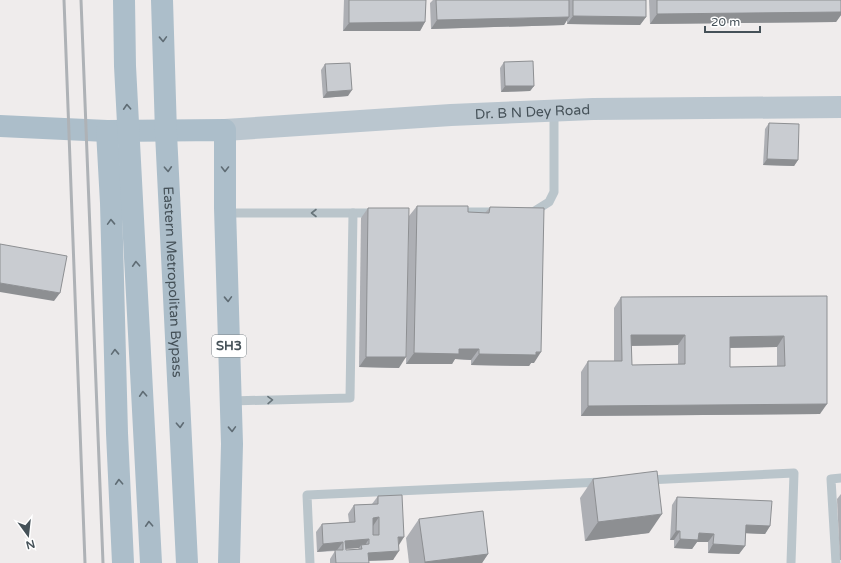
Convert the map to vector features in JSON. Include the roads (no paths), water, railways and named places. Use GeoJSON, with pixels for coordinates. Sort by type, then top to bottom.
{"type":"FeatureCollection","features":[{"type":"Feature","properties":{"kind":"main road"},"geometry":{"type":"LineString","coordinates":[[124,0],[125,66],[152,563]]}},
{"type":"Feature","properties":{"kind":"main road","name":"Eastern Metropolitan Bypass"},"geometry":{"type":"LineString","coordinates":[[162,0],[166,133],[187,563]]}},
{"type":"Feature","properties":{"kind":"main road","name":"Dr. B N Dey Road"},"geometry":{"type":"LineString","coordinates":[[224,130],[452,114],[593,109],[841,107]]}},
{"type":"Feature","properties":{"kind":"main road"},"geometry":{"type":"LineString","coordinates":[[0,126],[107,131],[224,130]]}},
{"type":"Feature","properties":{"kind":"main road","name":"SH3"},"geometry":{"type":"LineString","coordinates":[[224,130],[232,444],[229,563]]}},
{"type":"Feature","properties":{"kind":"main road"},"geometry":{"type":"LineString","coordinates":[[107,131],[111,203],[117,433],[123,563]]}},
{"type":"Feature","properties":{"kind":"lane"},"geometry":{"type":"LineString","coordinates":[[447,212],[533,212],[549,202],[554,192],[554,111]]}},
{"type":"Feature","properties":{"kind":"lane"},"geometry":{"type":"LineString","coordinates":[[225,213],[384,213]]}},
{"type":"Feature","properties":{"kind":"lane"},"geometry":{"type":"LineString","coordinates":[[231,401],[350,398],[353,213]]}},
{"type":"Feature","properties":{"kind":"lane"},"geometry":{"type":"LineString","coordinates":[[642,480],[794,473],[792,563]]}},
{"type":"Feature","properties":{"kind":"lane"},"geometry":{"type":"LineString","coordinates":[[836,563],[831,479],[841,478]]}},
{"type":"Feature","properties":{"kind":"lane"},"geometry":{"type":"LineString","coordinates":[[310,563],[307,495],[610,482]]}},
{"type":"Feature","properties":{"kind":"railway"},"geometry":{"type":"LineString","coordinates":[[64,0],[85,563]]}},
{"type":"Feature","properties":{"kind":"railway"},"geometry":{"type":"LineString","coordinates":[[81,0],[103,563]]}}]}
